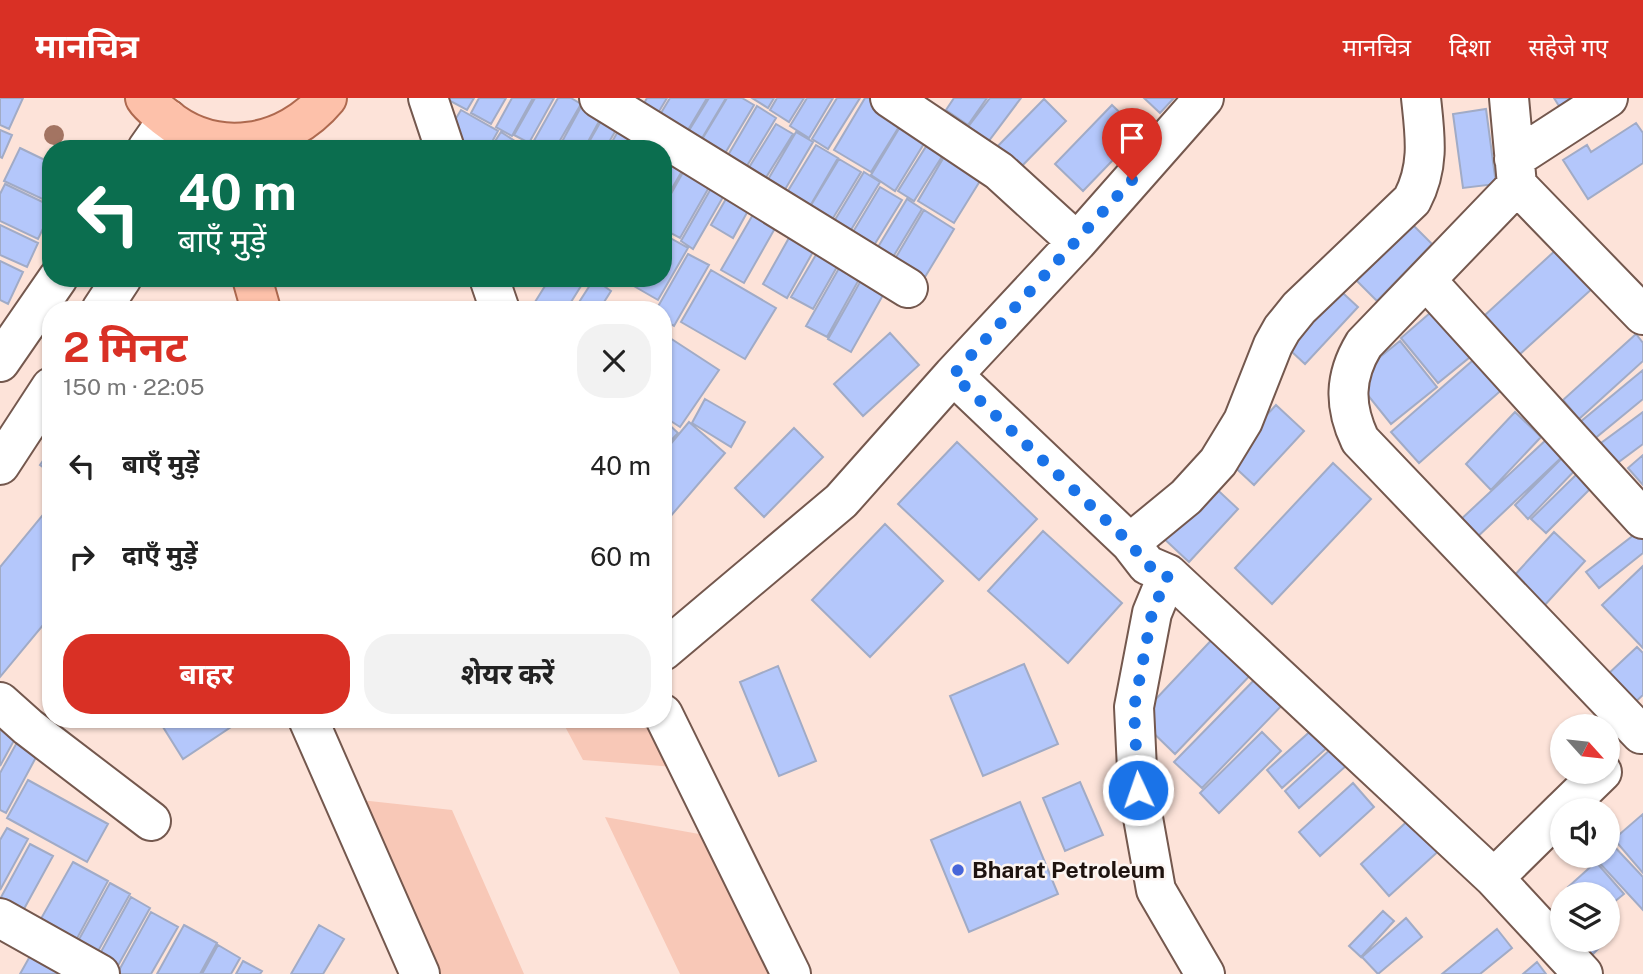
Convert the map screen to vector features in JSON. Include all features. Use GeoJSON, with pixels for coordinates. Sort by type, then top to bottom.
{"type":"FeatureCollection","features":[{"type":"Feature","properties":{"kind":"main road"},"geometry":{"type":"LineString","coordinates":[[260,140],[283,134],[313,115],[327,98]]}},
{"type":"Feature","properties":{"kind":"main road"},"geometry":{"type":"LineString","coordinates":[[154,122],[177,127],[200,140]]}},
{"type":"Feature","properties":{"kind":"street"},"geometry":{"type":"LineString","coordinates":[[428,98],[442,140]]}},
{"type":"Feature","properties":{"kind":"street"},"geometry":{"type":"LineString","coordinates":[[600,98],[668,140]]}},
{"type":"Feature","properties":{"kind":"street"},"geometry":{"type":"LineString","coordinates":[[890,98],[999,171],[1077,242]]}},
{"type":"Feature","properties":{"kind":"street"},"geometry":{"type":"LineString","coordinates":[[672,643],[841,502],[1204,98]]}},
{"type":"Feature","properties":{"kind":"street"},"geometry":{"type":"LineString","coordinates":[[1130,543],[1186,497],[1218,462],[1242,421],[1273,345],[1299,308],[1412,200],[1425,167],[1421,98]]}},
{"type":"Feature","properties":{"kind":"street"},"geometry":{"type":"LineString","coordinates":[[1509,98],[1515,172],[1643,316]]}},
{"type":"Feature","properties":{"kind":"street"},"geometry":{"type":"LineString","coordinates":[[1608,98],[1515,172],[1426,280],[1364,344],[1353,363],[1348,402],[1353,425],[1360,440],[1642,734],[1620,755]]}},
{"type":"Feature","properties":{"kind":"street"},"geometry":{"type":"LineString","coordinates":[[672,142],[908,288]]}},
{"type":"Feature","properties":{"kind":"street"},"geometry":{"type":"LineString","coordinates":[[1426,280],[1643,519]]}},
{"type":"Feature","properties":{"kind":"street"},"geometry":{"type":"LineString","coordinates":[[0,362],[42,301]]}},
{"type":"Feature","properties":{"kind":"street"},"geometry":{"type":"LineString","coordinates":[[0,367],[42,389]]}},
{"type":"Feature","properties":{"kind":"street"},"geometry":{"type":"LineString","coordinates":[[953,375],[1130,543],[1147,565],[1168,575],[1494,878],[1583,974]]}},
{"type":"Feature","properties":{"kind":"street"},"geometry":{"type":"LineString","coordinates":[[0,465],[42,400]]}},
{"type":"Feature","properties":{"kind":"street"},"geometry":{"type":"LineString","coordinates":[[1168,575],[1152,613],[1134,708],[1138,790],[1156,890],[1205,974]]}},
{"type":"Feature","properties":{"kind":"street"},"geometry":{"type":"LineString","coordinates":[[0,702],[28,727],[151,821]]}},
{"type":"Feature","properties":{"kind":"street"},"geometry":{"type":"LineString","coordinates":[[312,728],[420,974]]}},
{"type":"Feature","properties":{"kind":"street"},"geometry":{"type":"LineString","coordinates":[[670,728],[791,974]]}},
{"type":"Feature","properties":{"kind":"street"},"geometry":{"type":"LineString","coordinates":[[1575,798],[1590,784]]}},
{"type":"Feature","properties":{"kind":"street"},"geometry":{"type":"LineString","coordinates":[[1494,878],[1550,823]]}},
{"type":"Feature","properties":{"kind":"street"},"geometry":{"type":"LineString","coordinates":[[0,918],[100,974]]}},
{"type":"Feature","properties":{"kind":"shaded area"},"geometry":{"type":"Polygon","coordinates":[[[566,728],[656,728],[675,767],[583,760],[566,728]]]}},
{"type":"Feature","properties":{"kind":"shaded area"},"geometry":{"type":"Polygon","coordinates":[[[342,798],[452,810],[524,974],[420,974],[342,798]]]}},
{"type":"Feature","properties":{"kind":"shaded area"},"geometry":{"type":"Polygon","coordinates":[[[605,817],[699,834],[771,974],[680,974],[605,817]]]}},
{"type":"Feature","properties":{"kind":"building"},"geometry":{"type":"Polygon","coordinates":[[[0,98],[23,98],[9,129],[0,125],[0,98]]]}},
{"type":"Feature","properties":{"kind":"building"},"geometry":{"type":"Polygon","coordinates":[[[445,98],[474,98],[467,110],[445,98]]]}},
{"type":"Feature","properties":{"kind":"building"},"geometry":{"type":"Polygon","coordinates":[[[479,98],[506,98],[491,124],[471,113],[479,98]]]}},
{"type":"Feature","properties":{"kind":"building"},"geometry":{"type":"Polygon","coordinates":[[[512,98],[533,98],[512,136],[496,127],[512,98]]]}},
{"type":"Feature","properties":{"kind":"building"},"geometry":{"type":"Polygon","coordinates":[[[535,98],[554,98],[531,140],[514,135],[535,98]]]}},
{"type":"Feature","properties":{"kind":"building"},"geometry":{"type":"Polygon","coordinates":[[[558,98],[571,98],[581,104],[560,140],[534,140],[558,98]]]}},
{"type":"Feature","properties":{"kind":"building"},"geometry":{"type":"Polygon","coordinates":[[[647,98],[667,98],[658,113],[643,105],[647,98]]]}},
{"type":"Feature","properties":{"kind":"building"},"geometry":{"type":"Polygon","coordinates":[[[670,98],[707,98],[685,135],[658,118],[670,98]]]}},
{"type":"Feature","properties":{"kind":"building"},"geometry":{"type":"Polygon","coordinates":[[[709,98],[726,98],[698,145],[685,137],[709,98]]]}},
{"type":"Feature","properties":{"kind":"building"},"geometry":{"type":"Polygon","coordinates":[[[727,98],[742,98],[754,105],[721,160],[698,146],[727,98]]]}},
{"type":"Feature","properties":{"kind":"building"},"geometry":{"type":"Polygon","coordinates":[[[752,98],[774,98],[768,108],[752,98]]]}},
{"type":"Feature","properties":{"kind":"building"},"geometry":{"type":"Polygon","coordinates":[[[777,98],[804,98],[789,122],[770,110],[777,98]]]}},
{"type":"Feature","properties":{"kind":"building"},"geometry":{"type":"Polygon","coordinates":[[[807,98],[833,98],[809,138],[790,126],[807,98]]]}},
{"type":"Feature","properties":{"kind":"building"},"geometry":{"type":"Polygon","coordinates":[[[837,98],[860,98],[828,149],[812,139],[837,98]]]}},
{"type":"Feature","properties":{"kind":"building"},"geometry":{"type":"Polygon","coordinates":[[[865,98],[874,98],[905,117],[871,172],[834,150],[865,98]]]}},
{"type":"Feature","properties":{"kind":"building"},"geometry":{"type":"Polygon","coordinates":[[[954,98],[987,98],[968,125],[946,110],[954,98]]]}},
{"type":"Feature","properties":{"kind":"building"},"geometry":{"type":"Polygon","coordinates":[[[990,98],[1021,98],[988,142],[968,127],[990,98]]]}},
{"type":"Feature","properties":{"kind":"building"},"geometry":{"type":"Polygon","coordinates":[[[1144,98],[1174,98],[1160,113],[1144,98]]]}},
{"type":"Feature","properties":{"kind":"building"},"geometry":{"type":"Polygon","coordinates":[[[1554,98],[1590,98],[1564,114],[1554,98]]]}},
{"type":"Feature","properties":{"kind":"building"},"geometry":{"type":"Polygon","coordinates":[[[1044,99],[1066,121],[1014,174],[992,152],[1044,99]]]}},
{"type":"Feature","properties":{"kind":"building"},"geometry":{"type":"Polygon","coordinates":[[[582,105],[602,116],[589,140],[563,140],[582,105]]]}},
{"type":"Feature","properties":{"kind":"building"},"geometry":{"type":"Polygon","coordinates":[[[1112,105],[1140,132],[1083,191],[1055,164],[1112,105]]]}},
{"type":"Feature","properties":{"kind":"building"},"geometry":{"type":"Polygon","coordinates":[[[757,106],[776,118],[742,174],[724,162],[757,106]]]}},
{"type":"Feature","properties":{"kind":"building"},"geometry":{"type":"Polygon","coordinates":[[[1486,109],[1496,184],[1463,188],[1453,114],[1486,109]]]}},
{"type":"Feature","properties":{"kind":"building"},"geometry":{"type":"Polygon","coordinates":[[[461,110],[498,131],[493,140],[455,140],[446,135],[461,110]]]}},
{"type":"Feature","properties":{"kind":"building"},"geometry":{"type":"Polygon","coordinates":[[[605,114],[620,123],[610,140],[590,140],[605,114]]]}},
{"type":"Feature","properties":{"kind":"building"},"geometry":{"type":"Polygon","coordinates":[[[903,122],[928,137],[895,191],[871,175],[903,122]]]}},
{"type":"Feature","properties":{"kind":"building"},"geometry":{"type":"Polygon","coordinates":[[[1636,123],[1643,133],[1643,163],[1588,199],[1563,160],[1587,145],[1591,152],[1636,123]]]}},
{"type":"Feature","properties":{"kind":"building"},"geometry":{"type":"Polygon","coordinates":[[[776,124],[793,134],[762,184],[745,174],[776,124]]]}},
{"type":"Feature","properties":{"kind":"building"},"geometry":{"type":"Polygon","coordinates":[[[621,126],[638,136],[636,140],[613,140],[621,126]]]}},
{"type":"Feature","properties":{"kind":"building"},"geometry":{"type":"Polygon","coordinates":[[[0,130],[12,135],[2,158],[0,157],[0,130]]]}},
{"type":"Feature","properties":{"kind":"building"},"geometry":{"type":"Polygon","coordinates":[[[501,132],[513,140],[496,140],[501,132]]]}},
{"type":"Feature","properties":{"kind":"building"},"geometry":{"type":"Polygon","coordinates":[[[796,132],[813,142],[780,198],[763,188],[796,132]]]}},
{"type":"Feature","properties":{"kind":"building"},"geometry":{"type":"Polygon","coordinates":[[[932,137],[948,147],[914,201],[898,191],[932,137]]]}},
{"type":"Feature","properties":{"kind":"building"},"geometry":{"type":"Polygon","coordinates":[[[816,145],[838,158],[806,213],[783,199],[816,145]]]}},
{"type":"Feature","properties":{"kind":"building"},"geometry":{"type":"Polygon","coordinates":[[[951,145],[988,168],[954,223],[918,201],[951,145]]]}},
{"type":"Feature","properties":{"kind":"building"},"geometry":{"type":"Polygon","coordinates":[[[20,148],[42,159],[42,199],[4,181],[20,148]]]}},
{"type":"Feature","properties":{"kind":"building"},"geometry":{"type":"Polygon","coordinates":[[[672,156],[686,164],[672,188],[672,156]]]}},
{"type":"Feature","properties":{"kind":"building"},"geometry":{"type":"Polygon","coordinates":[[[839,159],[861,172],[827,228],[805,215],[839,159]]]}},
{"type":"Feature","properties":{"kind":"building"},"geometry":{"type":"Polygon","coordinates":[[[686,167],[712,182],[680,238],[672,234],[672,192],[686,167]]]}},
{"type":"Feature","properties":{"kind":"building"},"geometry":{"type":"Polygon","coordinates":[[[864,172],[880,182],[843,243],[827,233],[864,172]]]}},
{"type":"Feature","properties":{"kind":"building"},"geometry":{"type":"Polygon","coordinates":[[[717,178],[730,185],[693,249],[681,241],[717,178]]]}},
{"type":"Feature","properties":{"kind":"building"},"geometry":{"type":"Polygon","coordinates":[[[5,184],[42,202],[42,231],[38,239],[0,221],[0,194],[5,184]]]}},
{"type":"Feature","properties":{"kind":"building"},"geometry":{"type":"Polygon","coordinates":[[[880,187],[902,200],[868,255],[847,242],[880,187]]]}},
{"type":"Feature","properties":{"kind":"building"},"geometry":{"type":"Polygon","coordinates":[[[727,197],[749,209],[733,238],[711,225],[727,197]]]}},
{"type":"Feature","properties":{"kind":"building"},"geometry":{"type":"Polygon","coordinates":[[[907,199],[922,209],[887,267],[872,257],[907,199]]]}},
{"type":"Feature","properties":{"kind":"building"},"geometry":{"type":"Polygon","coordinates":[[[924,210],[954,229],[922,282],[892,264],[924,210]]]}},
{"type":"Feature","properties":{"kind":"building"},"geometry":{"type":"Polygon","coordinates":[[[755,211],[778,223],[744,283],[721,270],[755,211]]]}},
{"type":"Feature","properties":{"kind":"building"},"geometry":{"type":"Polygon","coordinates":[[[1405,217],[1432,244],[1377,301],[1350,274],[1405,217]]]}},
{"type":"Feature","properties":{"kind":"building"},"geometry":{"type":"Polygon","coordinates":[[[0,225],[38,243],[27,267],[0,255],[0,225]]]}},
{"type":"Feature","properties":{"kind":"building"},"geometry":{"type":"Polygon","coordinates":[[[794,229],[818,243],[787,298],[763,284],[794,229]]]}},
{"type":"Feature","properties":{"kind":"building"},"geometry":{"type":"Polygon","coordinates":[[[672,239],[688,248],[672,276],[672,239]]]}},
{"type":"Feature","properties":{"kind":"building"},"geometry":{"type":"Polygon","coordinates":[[[1558,248],[1594,287],[1520,354],[1485,315],[1558,248]]]}},
{"type":"Feature","properties":{"kind":"building"},"geometry":{"type":"Polygon","coordinates":[[[817,253],[838,265],[813,309],[791,297],[817,253]]]}},
{"type":"Feature","properties":{"kind":"building"},"geometry":{"type":"Polygon","coordinates":[[[688,254],[709,265],[674,326],[672,301],[661,301],[669,287],[672,287],[672,282],[688,254]]]}},
{"type":"Feature","properties":{"kind":"building"},"geometry":{"type":"Polygon","coordinates":[[[0,261],[23,272],[8,304],[0,300],[0,261]]]}},
{"type":"Feature","properties":{"kind":"building"},"geometry":{"type":"Polygon","coordinates":[[[842,263],[862,274],[827,337],[806,326],[842,263]]]}},
{"type":"Feature","properties":{"kind":"building"},"geometry":{"type":"Polygon","coordinates":[[[711,270],[776,308],[745,359],[681,322],[711,270]]]}},
{"type":"Feature","properties":{"kind":"building"},"geometry":{"type":"Polygon","coordinates":[[[864,275],[887,288],[851,352],[828,339],[864,275]]]}},
{"type":"Feature","properties":{"kind":"building"},"geometry":{"type":"Polygon","coordinates":[[[1331,282],[1358,307],[1305,364],[1278,339],[1331,282]]]}},
{"type":"Feature","properties":{"kind":"building"},"geometry":{"type":"Polygon","coordinates":[[[544,287],[580,287],[572,301],[536,301],[544,287]]]}},
{"type":"Feature","properties":{"kind":"building"},"geometry":{"type":"Polygon","coordinates":[[[589,287],[605,287],[611,291],[605,301],[580,301],[589,287]]]}},
{"type":"Feature","properties":{"kind":"building"},"geometry":{"type":"Polygon","coordinates":[[[635,287],[666,287],[658,300],[635,287]]]}},
{"type":"Feature","properties":{"kind":"building"},"geometry":{"type":"Polygon","coordinates":[[[1437,307],[1475,353],[1438,383],[1401,338],[1437,307]]]}},
{"type":"Feature","properties":{"kind":"building"},"geometry":{"type":"Polygon","coordinates":[[[890,333],[919,365],[863,416],[834,384],[890,333]]]}},
{"type":"Feature","properties":{"kind":"building"},"geometry":{"type":"Polygon","coordinates":[[[1636,334],[1643,343],[1643,361],[1579,419],[1563,400],[1636,334]]]}},
{"type":"Feature","properties":{"kind":"building"},"geometry":{"type":"Polygon","coordinates":[[[672,339],[719,370],[680,427],[672,422],[672,339]]]}},
{"type":"Feature","properties":{"kind":"building"},"geometry":{"type":"Polygon","coordinates":[[[1400,341],[1437,387],[1391,424],[1354,378],[1400,341]]]}},
{"type":"Feature","properties":{"kind":"building"},"geometry":{"type":"Polygon","coordinates":[[[1479,355],[1506,386],[1419,463],[1391,432],[1479,355]]]}},
{"type":"Feature","properties":{"kind":"building"},"geometry":{"type":"Polygon","coordinates":[[[1643,370],[1643,399],[1593,440],[1579,423],[1643,370]]]}},
{"type":"Feature","properties":{"kind":"building"},"geometry":{"type":"Polygon","coordinates":[[[705,399],[745,422],[731,447],[692,423],[705,399]]]}},
{"type":"Feature","properties":{"kind":"building"},"geometry":{"type":"Polygon","coordinates":[[[1276,405],[1304,431],[1254,485],[1226,459],[1276,405]]]}},
{"type":"Feature","properties":{"kind":"building"},"geometry":{"type":"Polygon","coordinates":[[[1515,412],[1541,437],[1491,490],[1466,464],[1515,412]]]}},
{"type":"Feature","properties":{"kind":"building"},"geometry":{"type":"Polygon","coordinates":[[[1643,412],[1643,444],[1616,464],[1601,443],[1643,412]]]}},
{"type":"Feature","properties":{"kind":"building"},"geometry":{"type":"Polygon","coordinates":[[[689,422],[725,453],[672,515],[672,442],[689,422]]]}},
{"type":"Feature","properties":{"kind":"building"},"geometry":{"type":"Polygon","coordinates":[[[672,427],[678,433],[672,439],[672,427]]]}},
{"type":"Feature","properties":{"kind":"building"},"geometry":{"type":"Polygon","coordinates":[[[794,428],[823,457],[764,517],[735,488],[794,428]]]}},
{"type":"Feature","properties":{"kind":"building"},"geometry":{"type":"Polygon","coordinates":[[[1547,439],[1563,456],[1474,540],[1457,523],[1547,439]]]}},
{"type":"Feature","properties":{"kind":"building"},"geometry":{"type":"Polygon","coordinates":[[[957,442],[1037,519],[979,580],[898,504],[957,442]]]}},
{"type":"Feature","properties":{"kind":"building"},"geometry":{"type":"Polygon","coordinates":[[[1568,452],[1581,464],[1528,519],[1515,505],[1568,452]]]}},
{"type":"Feature","properties":{"kind":"building"},"geometry":{"type":"Polygon","coordinates":[[[1643,455],[1643,485],[1628,468],[1643,455]]]}},
{"type":"Feature","properties":{"kind":"building"},"geometry":{"type":"Polygon","coordinates":[[[1333,463],[1371,499],[1272,604],[1235,568],[1333,463]]]}},
{"type":"Feature","properties":{"kind":"building"},"geometry":{"type":"Polygon","coordinates":[[[1579,472],[1593,486],[1546,533],[1531,519],[1579,472]]]}},
{"type":"Feature","properties":{"kind":"building"},"geometry":{"type":"Polygon","coordinates":[[[1209,482],[1238,509],[1189,562],[1159,534],[1209,482]]]}},
{"type":"Feature","properties":{"kind":"building"},"geometry":{"type":"Polygon","coordinates":[[[42,516],[42,626],[0,677],[0,567],[42,516]]]}},
{"type":"Feature","properties":{"kind":"building"},"geometry":{"type":"Polygon","coordinates":[[[885,524],[943,581],[870,657],[812,600],[885,524]]]}},
{"type":"Feature","properties":{"kind":"building"},"geometry":{"type":"Polygon","coordinates":[[[1043,531],[1122,603],[1068,663],[988,591],[1043,531]]]}},
{"type":"Feature","properties":{"kind":"building"},"geometry":{"type":"Polygon","coordinates":[[[1639,531],[1643,537],[1643,553],[1599,588],[1586,572],[1639,531]]]}},
{"type":"Feature","properties":{"kind":"building"},"geometry":{"type":"Polygon","coordinates":[[[1554,532],[1585,561],[1543,607],[1512,578],[1554,532]]]}},
{"type":"Feature","properties":{"kind":"building"},"geometry":{"type":"Polygon","coordinates":[[[1643,566],[1643,648],[1602,605],[1643,566]]]}},
{"type":"Feature","properties":{"kind":"building"},"geometry":{"type":"Polygon","coordinates":[[[1220,631],[1258,667],[1175,754],[1138,718],[1220,631]]]}},
{"type":"Feature","properties":{"kind":"building"},"geometry":{"type":"Polygon","coordinates":[[[1637,647],[1643,653],[1643,695],[1633,704],[1607,675],[1637,647]]]}},
{"type":"Feature","properties":{"kind":"building"},"geometry":{"type":"Polygon","coordinates":[[[1024,664],[1058,744],[983,776],[950,696],[1024,664]]]}},
{"type":"Feature","properties":{"kind":"building"},"geometry":{"type":"Polygon","coordinates":[[[778,666],[816,761],[779,776],[740,682],[778,666]]]}},
{"type":"Feature","properties":{"kind":"building"},"geometry":{"type":"Polygon","coordinates":[[[1262,672],[1289,698],[1202,788],[1174,762],[1262,672]]]}},
{"type":"Feature","properties":{"kind":"building"},"geometry":{"type":"Polygon","coordinates":[[[0,726],[17,735],[0,766],[0,726]]]}},
{"type":"Feature","properties":{"kind":"building"},"geometry":{"type":"Polygon","coordinates":[[[164,728],[230,728],[183,759],[164,728]]]}},
{"type":"Feature","properties":{"kind":"building"},"geometry":{"type":"Polygon","coordinates":[[[1314,728],[1330,745],[1282,788],[1267,770],[1314,728]]]}},
{"type":"Feature","properties":{"kind":"building"},"geometry":{"type":"Polygon","coordinates":[[[1262,732],[1281,751],[1219,813],[1200,793],[1262,732]]]}},
{"type":"Feature","properties":{"kind":"building"},"geometry":{"type":"Polygon","coordinates":[[[20,737],[41,748],[6,813],[0,810],[0,773],[20,737]]]}},
{"type":"Feature","properties":{"kind":"building"},"geometry":{"type":"Polygon","coordinates":[[[1332,748],[1347,765],[1299,808],[1285,791],[1332,748]]]}},
{"type":"Feature","properties":{"kind":"building"},"geometry":{"type":"Polygon","coordinates":[[[28,780],[108,824],[87,862],[7,818],[28,780]]]}},
{"type":"Feature","properties":{"kind":"building"},"geometry":{"type":"Polygon","coordinates":[[[1080,782],[1103,835],[1065,851],[1043,798],[1080,782]]]}},
{"type":"Feature","properties":{"kind":"building"},"geometry":{"type":"Polygon","coordinates":[[[1353,783],[1374,807],[1320,856],[1299,832],[1353,783]]]}},
{"type":"Feature","properties":{"kind":"building"},"geometry":{"type":"Polygon","coordinates":[[[1020,802],[1058,894],[969,932],[931,840],[1020,802]]]}},
{"type":"Feature","properties":{"kind":"building"},"geometry":{"type":"Polygon","coordinates":[[[1643,814],[1643,873],[1620,846],[1620,834],[1643,814]]]}},
{"type":"Feature","properties":{"kind":"building"},"geometry":{"type":"Polygon","coordinates":[[[1414,815],[1443,847],[1389,896],[1361,864],[1414,815]]]}},
{"type":"Feature","properties":{"kind":"building"},"geometry":{"type":"Polygon","coordinates":[[[7,828],[28,839],[0,890],[0,840],[7,828]]]}},
{"type":"Feature","properties":{"kind":"building"},"geometry":{"type":"Polygon","coordinates":[[[30,844],[53,856],[19,918],[0,907],[0,899],[30,844]]]}},
{"type":"Feature","properties":{"kind":"building"},"geometry":{"type":"Polygon","coordinates":[[[1620,853],[1643,877],[1643,910],[1620,882],[1604,868],[1620,868],[1620,853]]]}},
{"type":"Feature","properties":{"kind":"building"},"geometry":{"type":"Polygon","coordinates":[[[73,862],[108,881],[74,944],[38,924],[73,862]]]}},
{"type":"Feature","properties":{"kind":"building"},"geometry":{"type":"Polygon","coordinates":[[[1589,868],[1601,868],[1614,882],[1574,882],[1589,868]]]}},
{"type":"Feature","properties":{"kind":"building"},"geometry":{"type":"Polygon","coordinates":[[[110,883],[130,894],[97,953],[77,943],[110,883]]]}},
{"type":"Feature","properties":{"kind":"building"},"geometry":{"type":"Polygon","coordinates":[[[131,897],[150,908],[115,971],[96,961],[131,897]]]}},
{"type":"Feature","properties":{"kind":"building"},"geometry":{"type":"Polygon","coordinates":[[[1383,911],[1394,921],[1361,957],[1349,946],[1383,911]]]}},
{"type":"Feature","properties":{"kind":"building"},"geometry":{"type":"Polygon","coordinates":[[[151,912],[178,927],[151,974],[117,974],[151,912]]]}},
{"type":"Feature","properties":{"kind":"building"},"geometry":{"type":"Polygon","coordinates":[[[1406,918],[1422,937],[1378,974],[1362,957],[1406,918]]]}},
{"type":"Feature","properties":{"kind":"building"},"geometry":{"type":"Polygon","coordinates":[[[184,925],[217,943],[200,974],[157,974],[184,925]]]}},
{"type":"Feature","properties":{"kind":"building"},"geometry":{"type":"Polygon","coordinates":[[[319,925],[344,939],[323,974],[291,974],[319,925]]]}},
{"type":"Feature","properties":{"kind":"building"},"geometry":{"type":"Polygon","coordinates":[[[1497,929],[1512,948],[1480,974],[1442,974],[1497,929]]]}},
{"type":"Feature","properties":{"kind":"building"},"geometry":{"type":"Polygon","coordinates":[[[218,945],[240,958],[231,974],[202,974],[218,945]]]}},
{"type":"Feature","properties":{"kind":"building"},"geometry":{"type":"Polygon","coordinates":[[[34,949],[80,974],[20,974],[34,949]]]}},
{"type":"Feature","properties":{"kind":"building"},"geometry":{"type":"Polygon","coordinates":[[[1579,952],[1595,952],[1587,960],[1579,952]]]}},
{"type":"Feature","properties":{"kind":"building"},"geometry":{"type":"Polygon","coordinates":[[[243,961],[262,971],[260,974],[236,974],[243,961]]]}},
{"type":"Feature","properties":{"kind":"building"},"geometry":{"type":"Polygon","coordinates":[[[1537,962],[1546,974],[1523,974],[1537,962]]]}},
{"type":"Feature","properties":{"kind":"place","name":"Bharat Petroleum"},"geometry":{"type":"Point","coordinates":[958,870]}},
{"type":"Feature","properties":{"kind":"route"},"geometry":{"type":"LineString","coordinates":[[1132,180],[953,375],[1130,543],[1147,565],[1168,575],[1152,613],[1134,708],[1138,790]]}}]}
